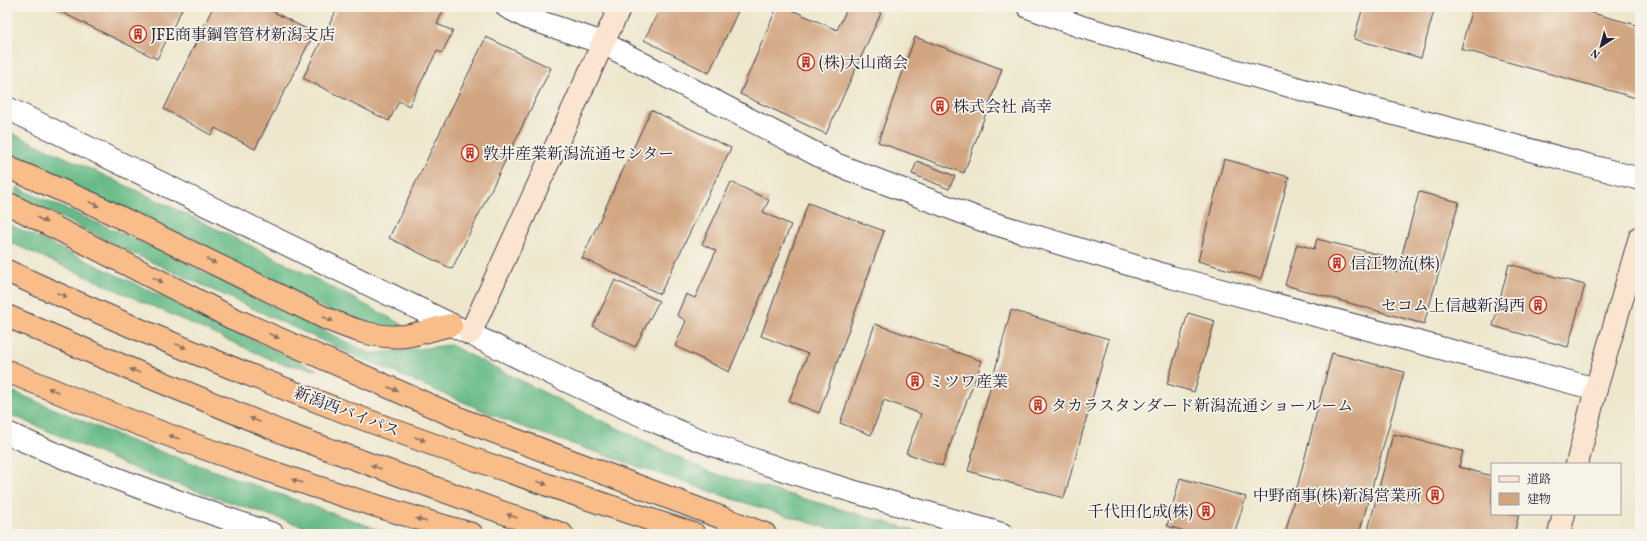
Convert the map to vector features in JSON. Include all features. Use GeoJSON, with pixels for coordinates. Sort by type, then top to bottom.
{"type":"FeatureCollection","features":[{"type":"Feature","properties":{"kind":"highway"},"geometry":{"type":"LineString","coordinates":[[7,167],[93,204],[347,328],[367,334],[405,336],[451,325]]}},
{"type":"Feature","properties":{"kind":"highway"},"geometry":{"type":"LineString","coordinates":[[7,203],[232,318],[468,422],[765,534]]}},
{"type":"Feature","properties":{"kind":"highway","name":"新潟西バイパス"},"geometry":{"type":"LineString","coordinates":[[17,275],[157,336],[312,398],[566,492],[694,534]]}},
{"type":"Feature","properties":{"kind":"highway"},"geometry":{"type":"LineString","coordinates":[[8,316],[142,374],[284,432],[562,534]]}},
{"type":"Feature","properties":{"kind":"highway"},"geometry":{"type":"LineString","coordinates":[[7,371],[148,428],[270,472],[416,519],[472,534]]}},
{"type":"Feature","properties":{"kind":"street"},"geometry":{"type":"LineString","coordinates":[[507,7],[528,18],[602,42],[835,164],[982,220],[1171,277],[1596,389]]}},
{"type":"Feature","properties":{"kind":"street"},"geometry":{"type":"LineString","coordinates":[[470,334],[602,42],[620,7]]}},
{"type":"Feature","properties":{"kind":"street"},"geometry":{"type":"LineString","coordinates":[[1028,7],[1082,27],[1300,89],[1640,179]]}},
{"type":"Feature","properties":{"kind":"street"},"geometry":{"type":"LineString","coordinates":[[7,108],[567,381],[662,424],[730,452],[806,478],[1002,534]]}},
{"type":"Feature","properties":{"kind":"street"},"geometry":{"type":"LineString","coordinates":[[1577,463],[1596,389],[1640,237]]}},
{"type":"Feature","properties":{"kind":"street"},"geometry":{"type":"LineString","coordinates":[[7,433],[64,459],[179,503],[273,534]]}},
{"type":"Feature","properties":{"kind":"street"},"geometry":{"type":"LineString","coordinates":[[1559,534],[1564,515]]}},
{"type":"Feature","properties":{"kind":"green space"},"geometry":{"type":"Polygon","coordinates":[[[7,131],[207,224],[403,325],[394,328],[354,322],[7,159],[7,131]]]}},
{"type":"Feature","properties":{"kind":"green space"},"geometry":{"type":"Polygon","coordinates":[[[16,187],[157,249],[371,354],[450,345],[575,408],[710,472],[927,534],[846,534],[730,498],[517,425],[358,357],[130,252],[16,195],[16,187]]]}},
{"type":"Feature","properties":{"kind":"green space"},"geometry":{"type":"Polygon","coordinates":[[[7,223],[317,370],[279,363],[7,241],[7,223]]]}},
{"type":"Feature","properties":{"kind":"green space"},"geometry":{"type":"Polygon","coordinates":[[[7,389],[128,440],[391,534],[326,534],[149,475],[7,413],[7,389]]]}},
{"type":"Feature","properties":{"kind":"building","name":"JFE商事鋼管管材新潟支店"},"geometry":{"type":"Polygon","coordinates":[[[56,7],[183,7],[157,59],[55,9],[56,7]]]}},
{"type":"Feature","properties":{"kind":"building"},"geometry":{"type":"Polygon","coordinates":[[[213,7],[264,7],[314,33],[255,149],[215,128],[211,135],[164,109],[213,7]]]}},
{"type":"Feature","properties":{"kind":"building"},"geometry":{"type":"Polygon","coordinates":[[[338,7],[434,7],[443,11],[437,24],[453,31],[442,53],[437,51],[409,106],[399,101],[389,121],[303,78],[338,7]]]}},
{"type":"Feature","properties":{"kind":"building"},"geometry":{"type":"Polygon","coordinates":[[[661,7],[740,7],[709,73],[644,40],[661,7]]]}},
{"type":"Feature","properties":{"kind":"building","name":"(株)大山商会"},"geometry":{"type":"Polygon","coordinates":[[[777,7],[785,7],[837,30],[848,7],[869,7],[881,13],[826,134],[740,94],[777,7]]]}},
{"type":"Feature","properties":{"kind":"building"},"geometry":{"type":"Polygon","coordinates":[[[1363,7],[1435,7],[1421,58],[1354,39],[1363,7]]]}},
{"type":"Feature","properties":{"kind":"building"},"geometry":{"type":"Polygon","coordinates":[[[1472,7],[1570,7],[1640,26],[1640,99],[1461,49],[1472,7]]]}},
{"type":"Feature","properties":{"kind":"building","name":"敦井産業新潟流通センター"},"geometry":{"type":"Polygon","coordinates":[[[486,37],[551,68],[452,269],[389,238],[486,37]]]}},
{"type":"Feature","properties":{"kind":"building","name":"株式会社 高幸"},"geometry":{"type":"Polygon","coordinates":[[[915,37],[1002,69],[964,173],[878,142],[915,37]]]}},
{"type":"Feature","properties":{"kind":"building"},"geometry":{"type":"Polygon","coordinates":[[[651,110],[731,148],[660,294],[582,258],[651,110]]]}},
{"type":"Feature","properties":{"kind":"building"},"geometry":{"type":"Polygon","coordinates":[[[1224,159],[1289,177],[1261,279],[1198,261],[1224,159]]]}},
{"type":"Feature","properties":{"kind":"building"},"geometry":{"type":"Polygon","coordinates":[[[917,161],[955,176],[949,189],[912,174],[917,161]]]}},
{"type":"Feature","properties":{"kind":"building"},"geometry":{"type":"Polygon","coordinates":[[[731,182],[769,200],[763,212],[791,225],[729,372],[675,346],[686,321],[677,315],[686,294],[695,298],[716,251],[702,244],[731,182]]]}},
{"type":"Feature","properties":{"kind":"building","name":"信江物流(株)"},"geometry":{"type":"Polygon","coordinates":[[[1419,192],[1459,202],[1424,324],[1285,285],[1297,244],[1314,249],[1317,239],[1385,256],[1381,269],[1397,273],[1419,192]]]}},
{"type":"Feature","properties":{"kind":"building"},"geometry":{"type":"Polygon","coordinates":[[[808,203],[884,231],[819,413],[789,401],[808,354],[761,336],[808,203]]]}},
{"type":"Feature","properties":{"kind":"building","name":"セコム上信越新潟西"},"geometry":{"type":"Polygon","coordinates":[[[1509,264],[1585,285],[1568,347],[1493,326],[1509,264]]]}},
{"type":"Feature","properties":{"kind":"building"},"geometry":{"type":"Polygon","coordinates":[[[615,280],[659,301],[635,347],[593,326],[615,280]]]}},
{"type":"Feature","properties":{"kind":"building","name":"タカラスタンダード新潟流通ショールーム"},"geometry":{"type":"Polygon","coordinates":[[[1011,310],[1109,339],[1064,498],[968,471],[1011,310]]]}},
{"type":"Feature","properties":{"kind":"building"},"geometry":{"type":"Polygon","coordinates":[[[1188,313],[1215,321],[1194,392],[1167,384],[1188,313]]]}},
{"type":"Feature","properties":{"kind":"building","name":"ミツワ産業"},"geometry":{"type":"Polygon","coordinates":[[[875,324],[982,361],[942,466],[906,453],[921,414],[884,400],[871,435],[840,423],[875,324]]]}},
{"type":"Feature","properties":{"kind":"building"},"geometry":{"type":"Polygon","coordinates":[[[1332,353],[1404,372],[1359,534],[1285,534],[1332,353]]]}},
{"type":"Feature","properties":{"kind":"building","name":"中野商事(株)新潟営業所"},"geometry":{"type":"Polygon","coordinates":[[[1393,434],[1463,451],[1459,467],[1491,476],[1491,515],[1519,515],[1514,534],[1367,534],[1393,434]]]}},
{"type":"Feature","properties":{"kind":"building","name":"千代田化成(株)"},"geometry":{"type":"Polygon","coordinates":[[[1180,478],[1246,497],[1234,534],[1195,534],[1167,526],[1180,478]]]}},
{"type":"Feature","properties":{"kind":"place","name":"JFE商事鋼管管材新潟支店"},"geometry":{"type":"Point","coordinates":[138,34]}},
{"type":"Feature","properties":{"kind":"place","name":"(株)大山商会"},"geometry":{"type":"Point","coordinates":[806,62]}},
{"type":"Feature","properties":{"kind":"place","name":"株式会社 高幸"},"geometry":{"type":"Point","coordinates":[940,106]}},
{"type":"Feature","properties":{"kind":"place","name":"敦井産業新潟流通センター"},"geometry":{"type":"Point","coordinates":[470,153]}},
{"type":"Feature","properties":{"kind":"place","name":"信江物流(株)"},"geometry":{"type":"Point","coordinates":[1337,263]}},
{"type":"Feature","properties":{"kind":"place","name":"セコム上信越新潟西"},"geometry":{"type":"Point","coordinates":[1538,305]}},
{"type":"Feature","properties":{"kind":"place","name":"ミツワ産業"},"geometry":{"type":"Point","coordinates":[915,381]}},
{"type":"Feature","properties":{"kind":"place","name":"タカラスタンダード新潟流通ショールーム"},"geometry":{"type":"Point","coordinates":[1038,405]}},
{"type":"Feature","properties":{"kind":"place","name":"中野商事(株)新潟営業所"},"geometry":{"type":"Point","coordinates":[1435,495]}},
{"type":"Feature","properties":{"kind":"place","name":"千代田化成(株)"},"geometry":{"type":"Point","coordinates":[1206,511]}}]}
